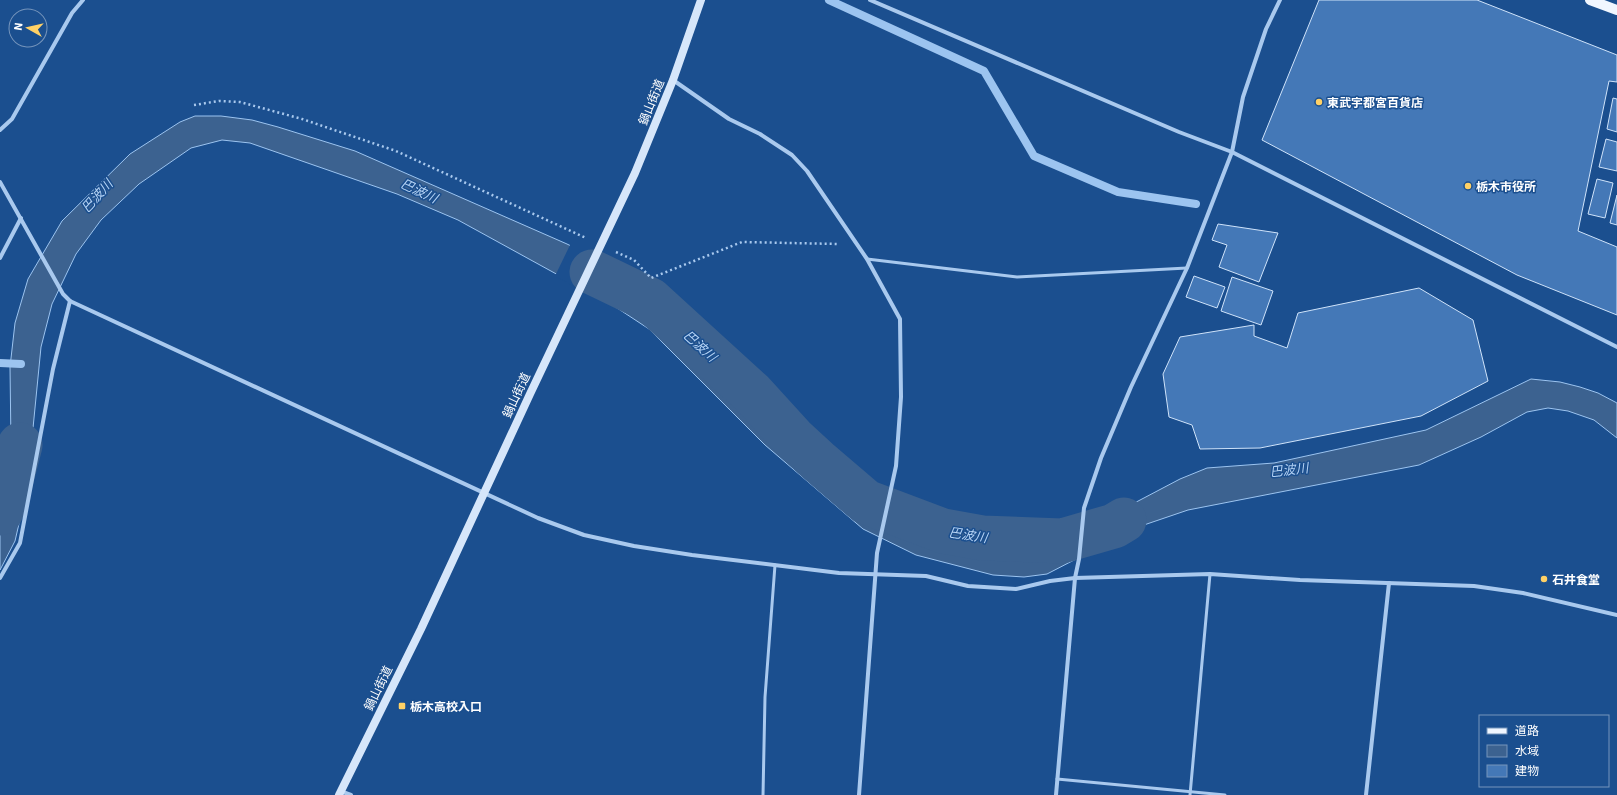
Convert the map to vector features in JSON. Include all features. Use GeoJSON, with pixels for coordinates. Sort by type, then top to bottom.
{"type":"FeatureCollection","features":[{"type":"Feature","properties":{"kind":"main road"},"geometry":{"type":"LineString","coordinates":[[1590,0],[1617,10]]}},
{"type":"Feature","properties":{"kind":"street"},"geometry":{"type":"LineString","coordinates":[[0,130],[12,119],[72,13],[83,0]]}},
{"type":"Feature","properties":{"kind":"street","name":"鍋山街道"},"geometry":{"type":"LineString","coordinates":[[340,793],[421,629],[635,172],[673,80],[701,0]]}},
{"type":"Feature","properties":{"kind":"street"},"geometry":{"type":"LineString","coordinates":[[870,0],[1179,132],[1232,152],[1617,348]]}},
{"type":"Feature","properties":{"kind":"street"},"geometry":{"type":"LineString","coordinates":[[1056,795],[1075,578],[1079,559],[1084,508],[1101,458],[1130,387],[1186,268],[1232,152],[1243,97],[1266,29],[1280,0]]}},
{"type":"Feature","properties":{"kind":"street"},"geometry":{"type":"LineString","coordinates":[[673,80],[728,119],[760,134],[792,155],[807,171],[867,259],[900,319],[901,397],[896,466],[876,554],[876,575],[859,795]]}},
{"type":"Feature","properties":{"kind":"street"},"geometry":{"type":"LineString","coordinates":[[0,182],[63,294],[70,301],[538,518],[584,535],[634,546],[692,555],[839,573],[926,576],[968,586],[1016,589],[1050,581],[1075,578],[1210,574],[1474,586],[1523,593],[1617,615]]}},
{"type":"Feature","properties":{"kind":"street"},"geometry":{"type":"LineString","coordinates":[[0,258],[21,218]]}},
{"type":"Feature","properties":{"kind":"street"},"geometry":{"type":"LineString","coordinates":[[0,578],[20,544],[53,370],[70,301]]}},
{"type":"Feature","properties":{"kind":"street"},"geometry":{"type":"LineString","coordinates":[[1366,795],[1388,583]]}},
{"type":"Feature","properties":{"kind":"street"},"geometry":{"type":"LineString","coordinates":[[340,793],[351,795]]}},
{"type":"Feature","properties":{"kind":"lane"},"geometry":{"type":"LineString","coordinates":[[867,259],[1017,277],[1186,268]]}},
{"type":"Feature","properties":{"kind":"lane"},"geometry":{"type":"LineString","coordinates":[[764,795],[765,697],[775,564]]}},
{"type":"Feature","properties":{"kind":"lane"},"geometry":{"type":"LineString","coordinates":[[1191,793],[1210,574]]}},
{"type":"Feature","properties":{"kind":"lane"},"geometry":{"type":"LineString","coordinates":[[1057,779],[1224,795]]}},
{"type":"Feature","properties":{"kind":"path"},"geometry":{"type":"LineString","coordinates":[[194,105],[219,101],[240,102],[302,119],[396,151],[600,247],[634,260],[651,278],[742,242],[857,245]]}},
{"type":"Feature","properties":{"kind":"water"},"geometry":{"type":"Polygon","coordinates":[[[195,116],[221,116],[252,120],[355,151],[567,244],[632,276],[650,302],[694,339],[766,407],[777,424],[873,507],[907,527],[980,549],[1026,556],[1047,549],[1180,479],[1207,468],[1274,463],[1426,430],[1531,379],[1560,382],[1580,387],[1598,393],[1617,403],[1617,438],[1594,420],[1568,411],[1548,408],[1527,412],[1481,437],[1419,465],[1188,510],[1138,527],[1047,574],[1024,577],[993,575],[916,555],[863,529],[765,445],[649,329],[611,304],[458,220],[397,194],[250,143],[222,140],[191,148],[139,184],[101,220],[76,254],[52,304],[41,347],[27,489],[15,541],[0,570],[0,521],[4,513],[11,445],[10,367],[15,323],[28,279],[62,221],[130,154],[180,122],[195,116]]]}},
{"type":"Feature","properties":{"kind":"pier"},"geometry":{"type":"Polygon","coordinates":[[[571,243],[621,268],[605,303],[555,276],[571,243]]]}},
{"type":"Feature","properties":{"kind":"building","name":"栃木市役所"},"geometry":{"type":"Polygon","coordinates":[[[1319,0],[1477,0],[1617,55],[1617,82],[1609,81],[1578,231],[1617,247],[1617,315],[1517,275],[1262,140],[1319,0]]]}},
{"type":"Feature","properties":{"kind":"building"},"geometry":{"type":"Polygon","coordinates":[[[1613,98],[1617,99],[1617,132],[1607,129],[1613,98]]]}},
{"type":"Feature","properties":{"kind":"building"},"geometry":{"type":"Polygon","coordinates":[[[1606,139],[1617,142],[1617,171],[1599,167],[1606,139]]]}},
{"type":"Feature","properties":{"kind":"building"},"geometry":{"type":"Polygon","coordinates":[[[1597,179],[1613,183],[1605,218],[1588,214],[1597,179]]]}},
{"type":"Feature","properties":{"kind":"building"},"geometry":{"type":"Polygon","coordinates":[[[1617,195],[1617,225],[1610,223],[1617,195]]]}},
{"type":"Feature","properties":{"kind":"building"},"geometry":{"type":"Polygon","coordinates":[[[1218,224],[1278,233],[1259,282],[1219,267],[1227,245],[1212,240],[1218,224]]]}},
{"type":"Feature","properties":{"kind":"building"},"geometry":{"type":"Polygon","coordinates":[[[1194,276],[1225,287],[1217,308],[1186,297],[1194,276]]]}},
{"type":"Feature","properties":{"kind":"building"},"geometry":{"type":"Polygon","coordinates":[[[1232,277],[1273,291],[1261,325],[1221,311],[1232,277]]]}},
{"type":"Feature","properties":{"kind":"building"},"geometry":{"type":"Polygon","coordinates":[[[1419,288],[1473,320],[1488,381],[1421,416],[1260,448],[1200,449],[1192,425],[1169,417],[1163,374],[1180,337],[1254,325],[1254,336],[1287,348],[1298,313],[1419,288]]]}},
{"type":"Feature","properties":{"kind":"waterway"},"geometry":{"type":"LineString","coordinates":[[829,0],[984,71],[1034,156],[1118,192],[1196,204]]}},
{"type":"Feature","properties":{"kind":"waterway","name":"巴波川"},"geometry":{"type":"LineString","coordinates":[[592,272],[650,300],[752,393],[793,438],[866,502],[943,531],[982,538],[1062,541],[1114,526],[1124,520]]}},
{"type":"Feature","properties":{"kind":"waterway"},"geometry":{"type":"LineString","coordinates":[[0,363],[21,364]]}},
{"type":"Feature","properties":{"kind":"waterway","name":"巴波川"},"geometry":{"type":"LineString","coordinates":[[0,513],[5,503],[20,445]]}},
{"type":"Feature","properties":{"kind":"place","name":"東武宇都宮百貨店"},"geometry":{"type":"Point","coordinates":[1319,102]}},
{"type":"Feature","properties":{"kind":"place","name":"栃木市役所"},"geometry":{"type":"Point","coordinates":[1468,186]}},
{"type":"Feature","properties":{"kind":"place","name":"石井食堂"},"geometry":{"type":"Point","coordinates":[1544,579]}},
{"type":"Feature","properties":{"kind":"place","name":"栃木高校入口"},"geometry":{"type":"Point","coordinates":[402,706]}}]}
